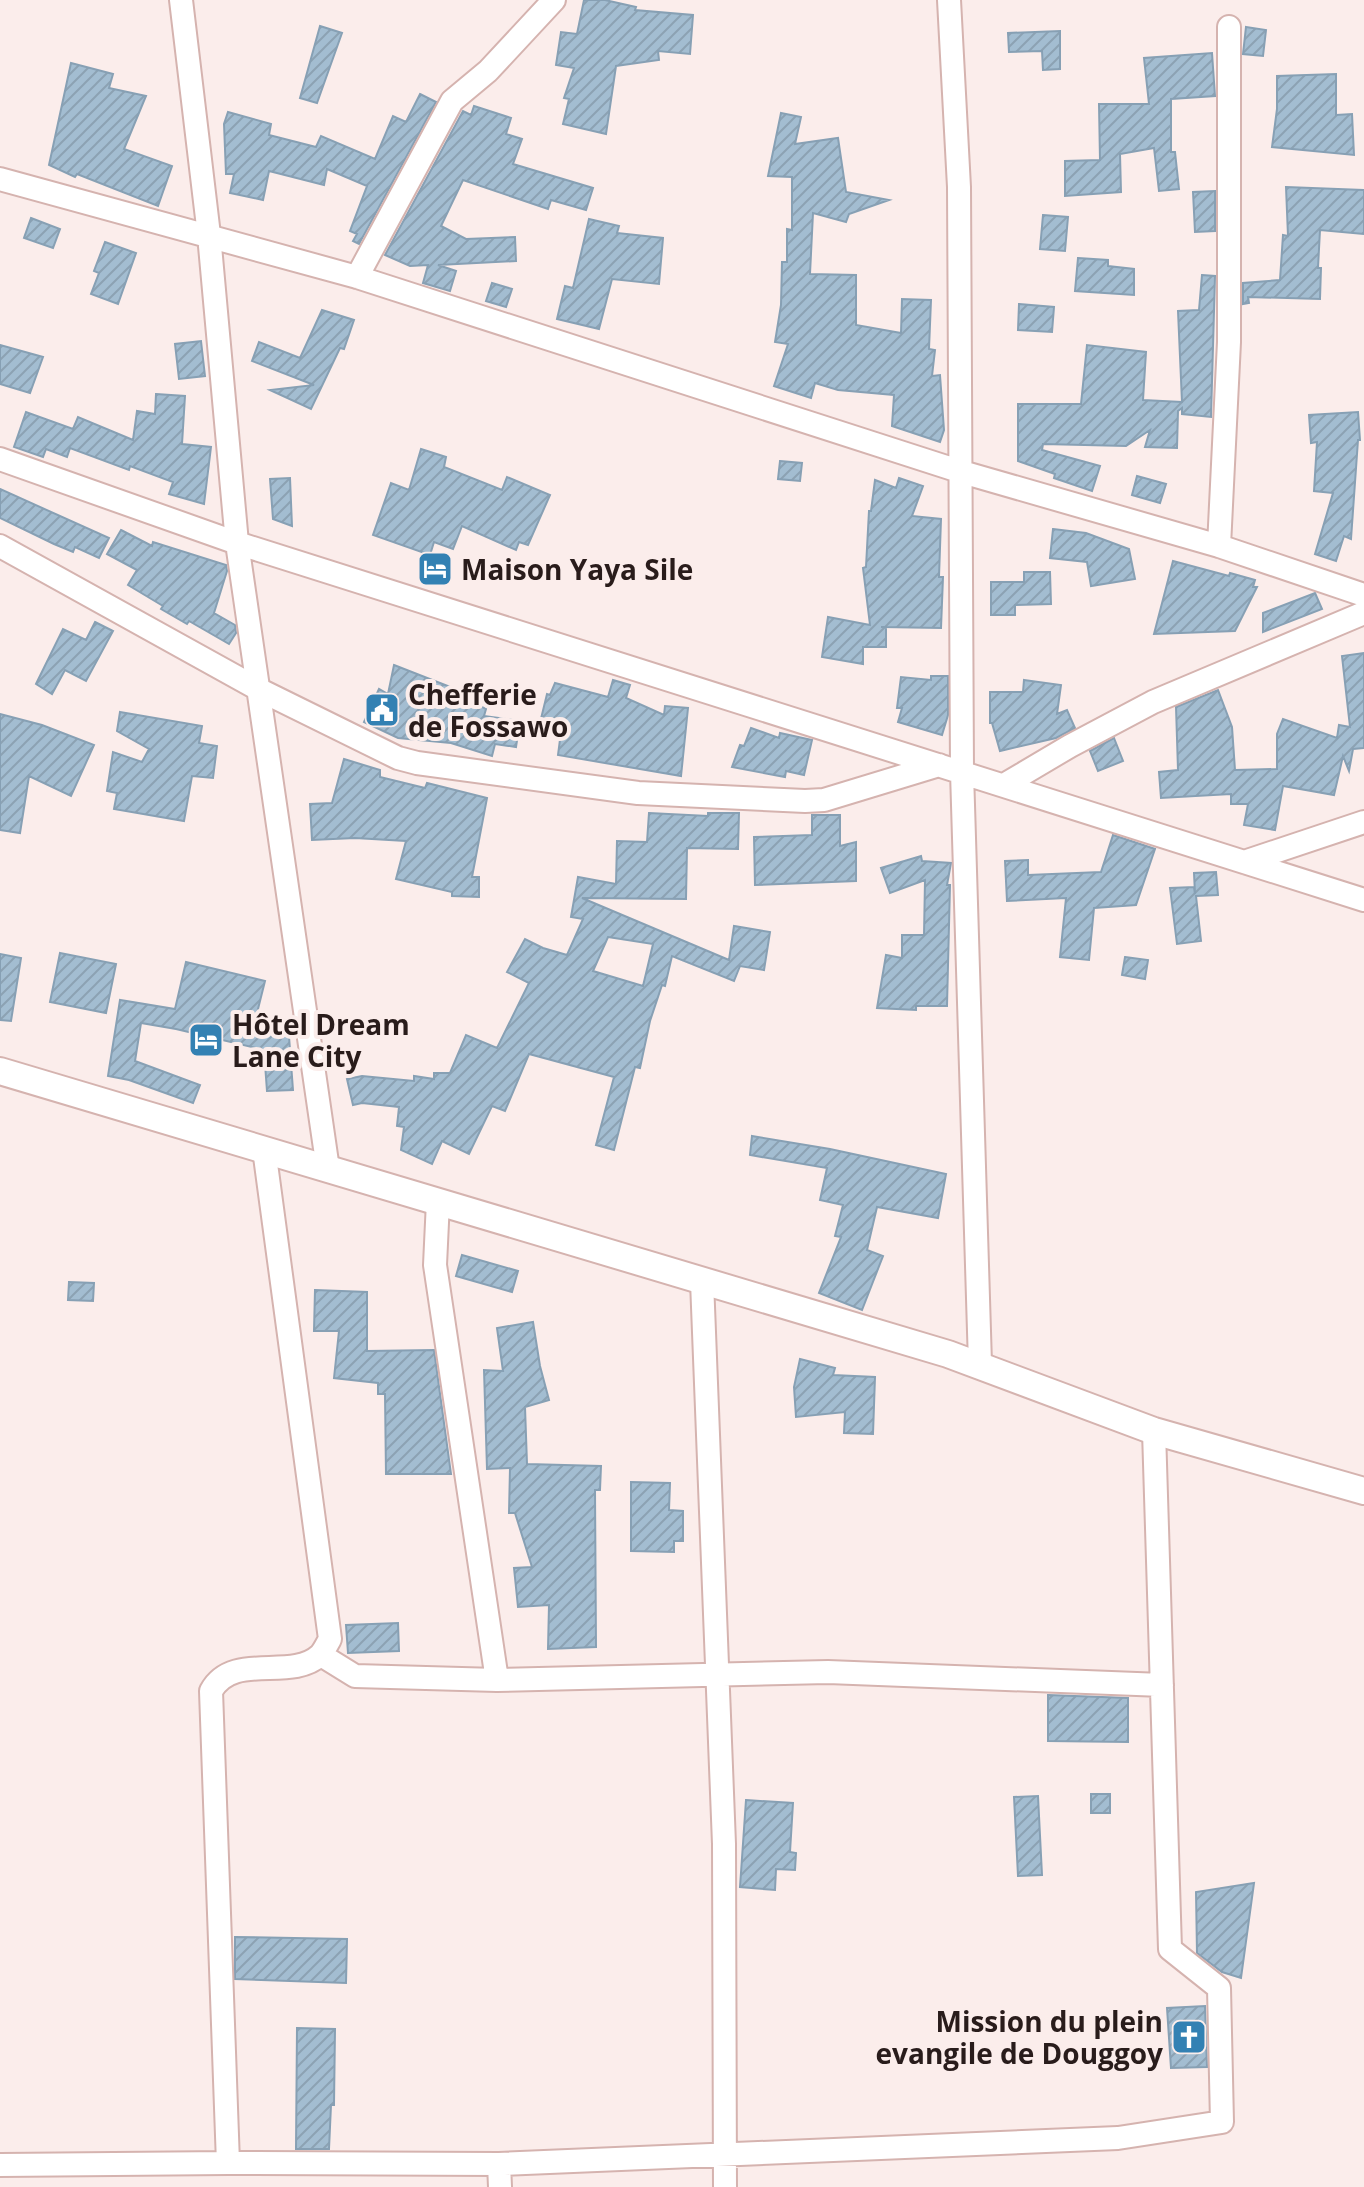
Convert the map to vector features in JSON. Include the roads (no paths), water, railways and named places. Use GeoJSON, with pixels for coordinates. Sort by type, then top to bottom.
{"type":"FeatureCollection","features":[{"type":"Feature","properties":{"kind":"street"},"geometry":{"type":"LineString","coordinates":[[181,0],[209,235],[237,543],[328,1169]]}},
{"type":"Feature","properties":{"kind":"street"},"geometry":{"type":"LineString","coordinates":[[357,277],[452,101],[488,71],[554,0]]}},
{"type":"Feature","properties":{"kind":"street"},"geometry":{"type":"LineString","coordinates":[[949,0],[959,187],[962,772],[980,1364]]}},
{"type":"Feature","properties":{"kind":"street"},"geometry":{"type":"LineString","coordinates":[[1219,546],[1229,342],[1229,27]]}},
{"type":"Feature","properties":{"kind":"street"},"geometry":{"type":"LineString","coordinates":[[0,179],[357,277],[962,472],[1219,546],[1364,595]]}},
{"type":"Feature","properties":{"kind":"street"},"geometry":{"type":"LineString","coordinates":[[0,459],[237,543],[1364,900]]}},
{"type":"Feature","properties":{"kind":"street"},"geometry":{"type":"LineString","coordinates":[[0,546],[258,689],[398,758],[444,768],[638,793],[824,800],[939,765]]}},
{"type":"Feature","properties":{"kind":"street"},"geometry":{"type":"LineString","coordinates":[[1004,785],[1153,702],[1364,613]]}},
{"type":"Feature","properties":{"kind":"street"},"geometry":{"type":"LineString","coordinates":[[1244,862],[1364,822]]}},
{"type":"Feature","properties":{"kind":"street"},"geometry":{"type":"LineString","coordinates":[[0,1071],[980,1364],[1154,1431],[1364,1491]]}},
{"type":"Feature","properties":{"kind":"street"},"geometry":{"type":"LineString","coordinates":[[228,2163],[211,1691],[218,1678],[233,1672],[303,1664],[321,1655],[330,1639],[264,1149]]}},
{"type":"Feature","properties":{"kind":"street"},"geometry":{"type":"LineString","coordinates":[[438,1201],[435,1265],[497,1680]]}},
{"type":"Feature","properties":{"kind":"street"},"geometry":{"type":"LineString","coordinates":[[702,1281],[724,1844],[725,2187]]}},
{"type":"Feature","properties":{"kind":"street"},"geometry":{"type":"LineString","coordinates":[[0,2165],[228,2163],[500,2176],[725,2155],[1118,2138],[1222,2122],[1219,1988],[1170,1949],[1154,1431]]}},
{"type":"Feature","properties":{"kind":"street"},"geometry":{"type":"LineString","coordinates":[[321,1655],[355,1676],[497,1680],[828,1672],[1162,1685]]}},
{"type":"Feature","properties":{"kind":"place","name":"Maison Yaya Sile"},"geometry":{"type":"Point","coordinates":[435,569]}},
{"type":"Feature","properties":{"kind":"place","name":"Chefferie de Fossawo"},"geometry":{"type":"Point","coordinates":[382,710]}},
{"type":"Feature","properties":{"kind":"place","name":"Hôtel Dream Lane City"},"geometry":{"type":"Point","coordinates":[206,1040]}},
{"type":"Feature","properties":{"kind":"place","name":"Mission du plein evangile de Douggoy"},"geometry":{"type":"Point","coordinates":[1189,2037]}}]}
